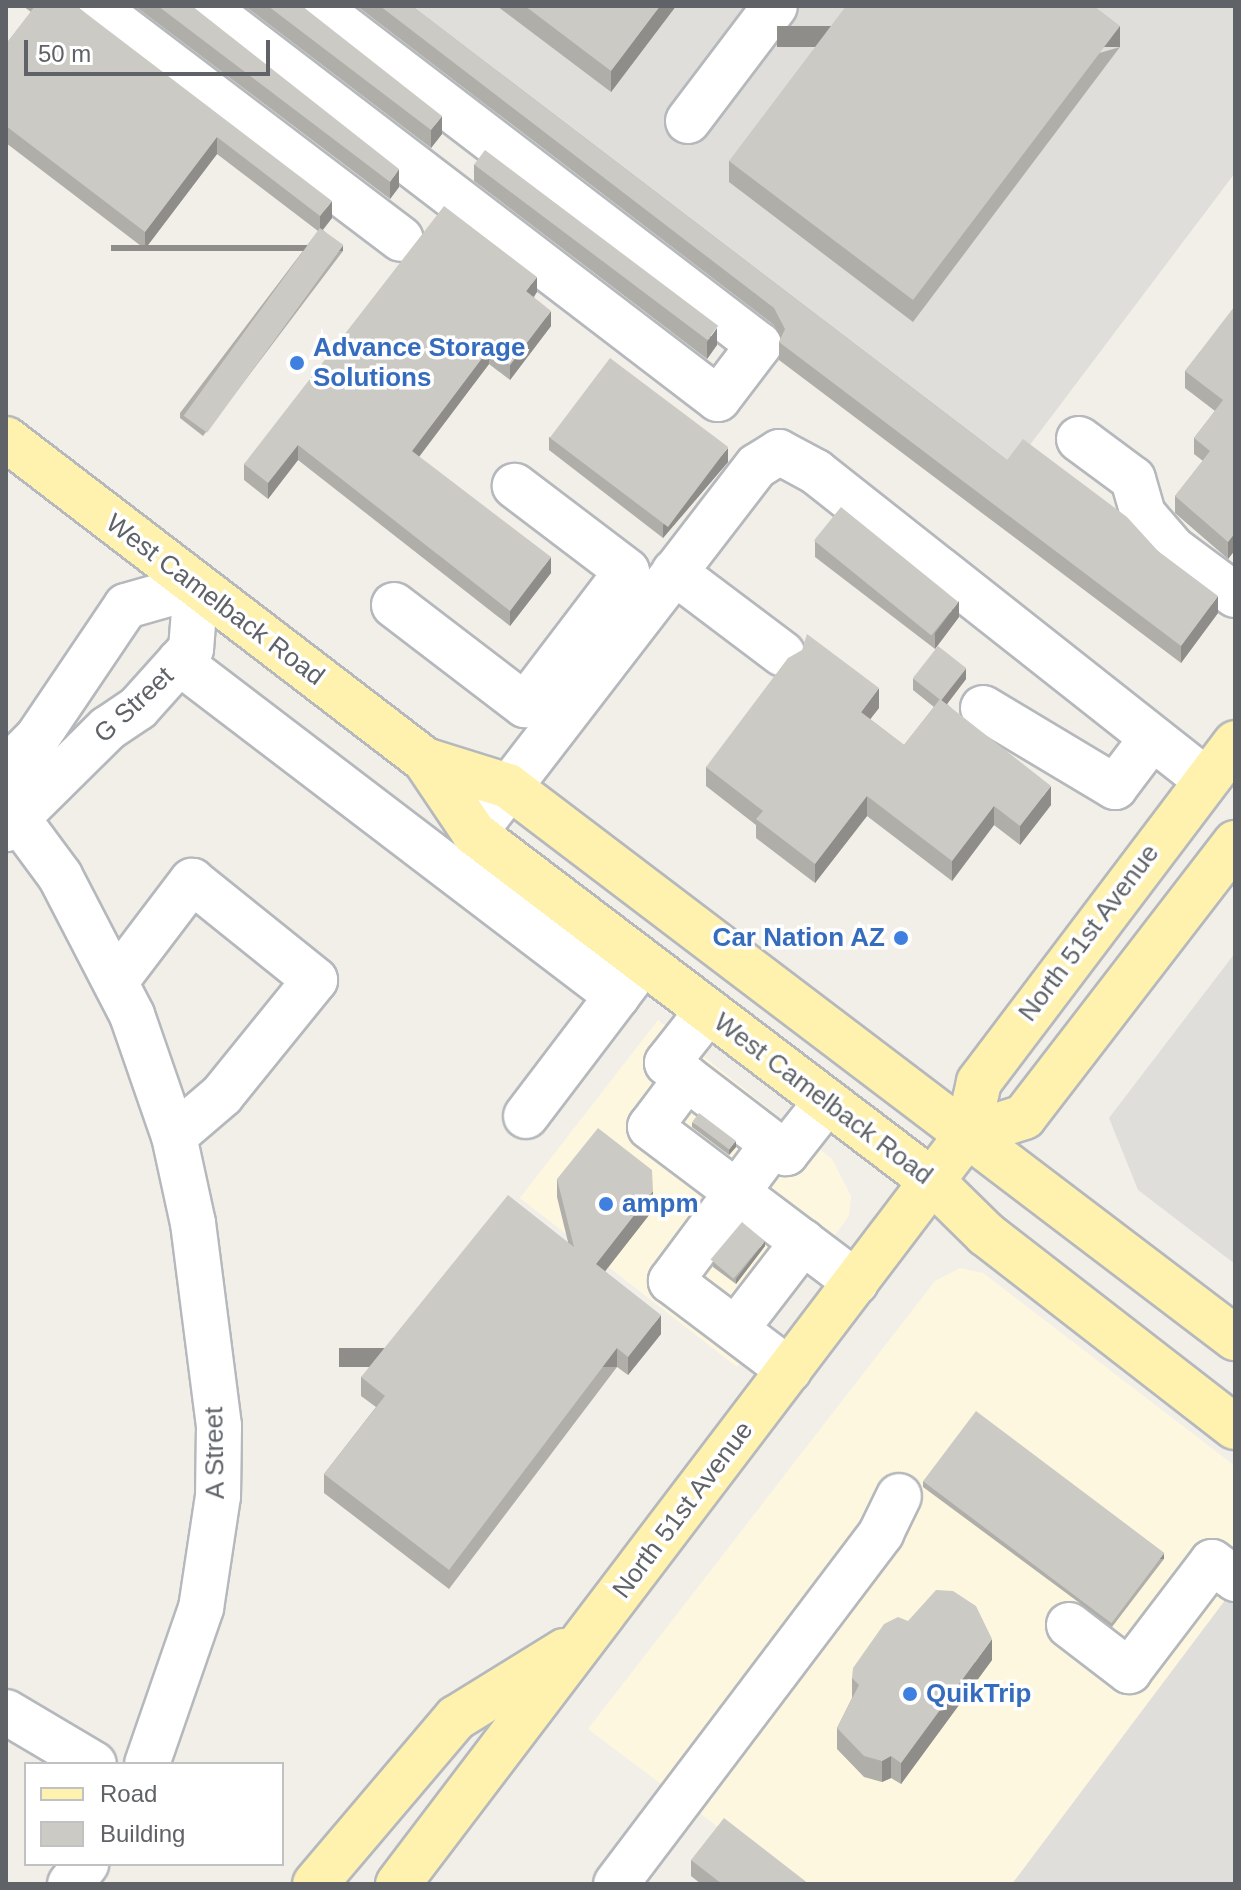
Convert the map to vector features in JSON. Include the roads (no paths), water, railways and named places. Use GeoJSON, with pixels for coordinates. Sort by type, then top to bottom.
{"type":"FeatureCollection","features":[{"type":"Feature","properties":{"kind":"main road","name":"West Camelback Road"},"geometry":{"type":"LineString","coordinates":[[6,439],[425,760],[474,833],[932,1181],[986,1234],[1235,1427]]}},
{"type":"Feature","properties":{"kind":"main road","name":"North 51st Avenue"},"geometry":{"type":"LineString","coordinates":[[414,1878],[584,1640],[967,1135],[979,1082],[1235,743]]}},
{"type":"Feature","properties":{"kind":"main road","name":"West Camelback Road"},"geometry":{"type":"LineString","coordinates":[[425,760],[508,786],[1235,1338]]}},
{"type":"Feature","properties":{"kind":"main road"},"geometry":{"type":"LineString","coordinates":[[967,1135],[1024,1117],[1235,843]]}},
{"type":"Feature","properties":{"kind":"main road"},"geometry":{"type":"LineString","coordinates":[[315,1884],[456,1718],[584,1640]]}},
{"type":"Feature","properties":{"kind":"street"},"geometry":{"type":"LineString","coordinates":[[94,6],[401,239]]}},
{"type":"Feature","properties":{"kind":"street"},"geometry":{"type":"LineString","coordinates":[[204,6],[718,399],[759,345],[316,6]]}},
{"type":"Feature","properties":{"kind":"street"},"geometry":{"type":"LineString","coordinates":[[688,121],[775,6]]}},
{"type":"Feature","properties":{"kind":"street"},"geometry":{"type":"LineString","coordinates":[[1079,439],[1133,479],[1143,514],[1173,549],[1235,595]]}},
{"type":"Feature","properties":{"kind":"street"},"geometry":{"type":"LineString","coordinates":[[474,833],[757,466],[779,452],[795,457],[1206,780]]}},
{"type":"Feature","properties":{"kind":"street"},"geometry":{"type":"LineString","coordinates":[[394,605],[525,705],[627,571],[515,486]]}},
{"type":"Feature","properties":{"kind":"street"},"geometry":{"type":"LineString","coordinates":[[674,572],[783,654]]}},
{"type":"Feature","properties":{"kind":"street","name":"G Street"},"geometry":{"type":"LineString","coordinates":[[6,769],[37,738],[126,606],[196,586],[191,649],[11,817]]}},
{"type":"Feature","properties":{"kind":"street"},"geometry":{"type":"LineString","coordinates":[[179,662],[617,996]]}},
{"type":"Feature","properties":{"kind":"street"},"geometry":{"type":"LineString","coordinates":[[983,708],[1115,787],[1152,738]]}},
{"type":"Feature","properties":{"kind":"street","name":"A Street"},"geometry":{"type":"LineString","coordinates":[[11,817],[60,876],[116,981],[174,1136],[193,1223],[219,1426],[218,1496],[201,1608],[148,1762]]}},
{"type":"Feature","properties":{"kind":"street"},"geometry":{"type":"LineString","coordinates":[[116,981],[192,881],[315,980],[222,1095],[174,1136]]}},
{"type":"Feature","properties":{"kind":"street"},"geometry":{"type":"LineString","coordinates":[[526,1116],[643,962]]}},
{"type":"Feature","properties":{"kind":"street"},"geometry":{"type":"LineString","coordinates":[[708,1011],[667,1063],[773,1144],[786,1153],[827,1101]]}},
{"type":"Feature","properties":{"kind":"street"},"geometry":{"type":"LineString","coordinates":[[687,1078],[650,1127],[856,1282]]}},
{"type":"Feature","properties":{"kind":"street"},"geometry":{"type":"LineString","coordinates":[[773,1144],[671,1281],[789,1370]]}},
{"type":"Feature","properties":{"kind":"street"},"geometry":{"type":"LineString","coordinates":[[736,1329],[803,1242]]}},
{"type":"Feature","properties":{"kind":"street"},"geometry":{"type":"LineString","coordinates":[[616,1884],[881,1533],[899,1496]]}},
{"type":"Feature","properties":{"kind":"street"},"geometry":{"type":"LineString","coordinates":[[1069,1625],[1129,1671],[1212,1562],[1235,1579]]}},
{"type":"Feature","properties":{"kind":"street"},"geometry":{"type":"LineString","coordinates":[[6,1712],[91,1762]]}},
{"type":"Feature","properties":{"kind":"street"},"geometry":{"type":"LineString","coordinates":[[70,1884],[84,1866]]}},
{"type":"Feature","properties":{"kind":"place","name":"Advance Storage Solutions"},"geometry":{"type":"Point","coordinates":[297,363]}},
{"type":"Feature","properties":{"kind":"place","name":"Car Nation AZ"},"geometry":{"type":"Point","coordinates":[901,938]}},
{"type":"Feature","properties":{"kind":"place","name":"ampm"},"geometry":{"type":"Point","coordinates":[606,1204]}},
{"type":"Feature","properties":{"kind":"place","name":"QuikTrip"},"geometry":{"type":"Point","coordinates":[910,1694]}}]}
